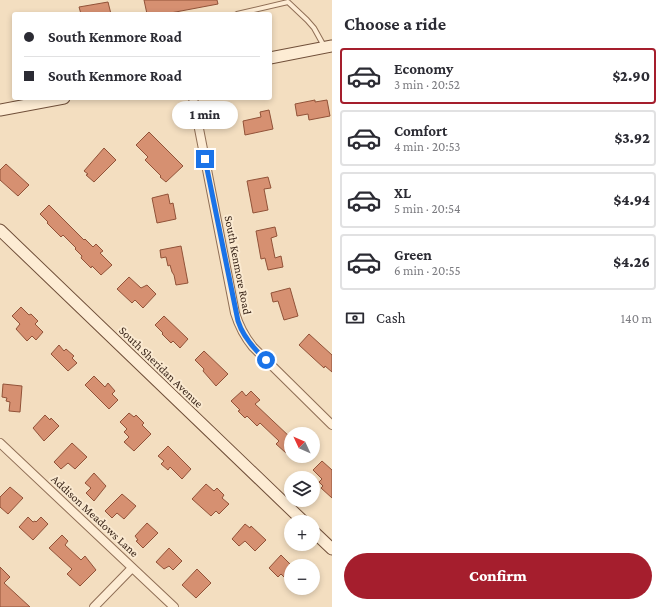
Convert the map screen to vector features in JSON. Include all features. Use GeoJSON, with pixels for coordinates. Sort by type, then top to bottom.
{"type":"FeatureCollection","features":[{"type":"Feature","properties":{"kind":"street"},"geometry":{"type":"LineString","coordinates":[[272,58],[328,47]]}},
{"type":"Feature","properties":{"kind":"street"},"geometry":{"type":"LineString","coordinates":[[0,110],[53,100]]}},
{"type":"Feature","properties":{"kind":"street","name":"South Kenmore Road"},"geometry":{"type":"LineString","coordinates":[[193,100],[235,313],[239,325],[252,347],[332,425]]}},
{"type":"Feature","properties":{"kind":"street","name":"South Sheridan Avenue"},"geometry":{"type":"LineString","coordinates":[[0,230],[297,515]]}},
{"type":"Feature","properties":{"kind":"street","name":"Addison Meadows Lane"},"geometry":{"type":"LineString","coordinates":[[0,443],[174,607]]}},
{"type":"Feature","properties":{"kind":"street"},"geometry":{"type":"LineString","coordinates":[[320,538],[332,549]]}},
{"type":"Feature","properties":{"kind":"street"},"geometry":{"type":"LineString","coordinates":[[94,607],[132,568]]}},
{"type":"Feature","properties":{"kind":"lane"},"geometry":{"type":"LineString","coordinates":[[245,12],[287,1],[307,20],[328,47]]}},
{"type":"Feature","properties":{"kind":"building"},"geometry":{"type":"Polygon","coordinates":[[[144,0],[217,0],[218,4],[176,12],[147,12],[144,0]]]}},
{"type":"Feature","properties":{"kind":"building"},"geometry":{"type":"Polygon","coordinates":[[[108,2],[110,12],[80,12],[79,7],[108,2]]]}},
{"type":"Feature","properties":{"kind":"building"},"geometry":{"type":"Polygon","coordinates":[[[315,100],[315,102],[327,100],[330,116],[309,120],[308,114],[297,116],[295,104],[315,100]]]}},
{"type":"Feature","properties":{"kind":"building"},"geometry":{"type":"Polygon","coordinates":[[[269,110],[273,129],[245,135],[243,121],[261,117],[260,112],[269,110]]]}},
{"type":"Feature","properties":{"kind":"building"},"geometry":{"type":"Polygon","coordinates":[[[149,132],[183,166],[166,182],[145,160],[148,157],[136,145],[149,132]]]}},
{"type":"Feature","properties":{"kind":"building"},"geometry":{"type":"Polygon","coordinates":[[[104,148],[116,160],[94,182],[86,175],[88,174],[84,171],[104,148]]]}},
{"type":"Feature","properties":{"kind":"building"},"geometry":{"type":"Polygon","coordinates":[[[6,164],[29,185],[18,196],[0,180],[0,170],[6,164]]]}},
{"type":"Feature","properties":{"kind":"building"},"geometry":{"type":"Polygon","coordinates":[[[268,177],[271,188],[264,189],[268,210],[253,213],[247,181],[268,177]]]}},
{"type":"Feature","properties":{"kind":"building"},"geometry":{"type":"Polygon","coordinates":[[[168,194],[170,204],[173,203],[176,219],[157,223],[152,198],[168,194]]]}},
{"type":"Feature","properties":{"kind":"building"},"geometry":{"type":"Polygon","coordinates":[[[49,205],[84,240],[85,239],[93,247],[96,244],[103,251],[100,253],[112,265],[101,275],[81,258],[82,256],[75,249],[76,248],[63,235],[61,237],[40,214],[49,205]]]}},
{"type":"Feature","properties":{"kind":"building"},"geometry":{"type":"Polygon","coordinates":[[[275,227],[277,236],[271,238],[275,258],[281,256],[283,267],[268,270],[265,258],[261,259],[256,231],[275,227]]]}},
{"type":"Feature","properties":{"kind":"building"},"geometry":{"type":"Polygon","coordinates":[[[181,246],[188,283],[176,285],[170,265],[168,266],[166,257],[161,258],[160,250],[181,246]]]}},
{"type":"Feature","properties":{"kind":"building"},"geometry":{"type":"Polygon","coordinates":[[[129,277],[141,288],[147,285],[156,294],[143,308],[135,300],[132,303],[117,289],[129,277]]]}},
{"type":"Feature","properties":{"kind":"building"},"geometry":{"type":"Polygon","coordinates":[[[290,288],[298,316],[284,320],[278,301],[273,302],[271,293],[290,288]]]}},
{"type":"Feature","properties":{"kind":"building"},"geometry":{"type":"Polygon","coordinates":[[[21,307],[38,321],[35,324],[43,332],[36,340],[32,336],[27,341],[16,329],[20,324],[12,316],[21,307]]]}},
{"type":"Feature","properties":{"kind":"building"},"geometry":{"type":"Polygon","coordinates":[[[164,316],[188,339],[180,348],[173,341],[171,343],[155,325],[164,316]]]}},
{"type":"Feature","properties":{"kind":"building"},"geometry":{"type":"Polygon","coordinates":[[[309,334],[332,355],[332,372],[325,366],[324,368],[299,345],[309,334]]]}},
{"type":"Feature","properties":{"kind":"building"},"geometry":{"type":"Polygon","coordinates":[[[59,345],[64,351],[66,349],[74,356],[72,358],[77,363],[68,371],[51,354],[59,345]]]}},
{"type":"Feature","properties":{"kind":"building"},"geometry":{"type":"Polygon","coordinates":[[[204,351],[228,374],[216,386],[203,371],[204,369],[195,360],[204,351]]]}},
{"type":"Feature","properties":{"kind":"building"},"geometry":{"type":"Polygon","coordinates":[[[94,376],[105,387],[108,383],[115,391],[112,394],[118,400],[109,409],[85,385],[94,376]]]}},
{"type":"Feature","properties":{"kind":"building"},"geometry":{"type":"Polygon","coordinates":[[[3,384],[22,386],[20,412],[9,411],[10,402],[6,401],[7,398],[2,397],[3,384]]]}},
{"type":"Feature","properties":{"kind":"building"},"geometry":{"type":"Polygon","coordinates":[[[242,391],[246,396],[251,391],[260,400],[255,404],[284,431],[284,451],[276,444],[279,441],[260,423],[257,426],[247,416],[245,418],[238,411],[240,410],[231,401],[242,391]]]}},
{"type":"Feature","properties":{"kind":"building"},"geometry":{"type":"Polygon","coordinates":[[[129,413],[134,417],[136,415],[144,423],[142,425],[151,434],[134,451],[124,442],[129,437],[124,432],[127,429],[120,422],[129,413]]]}},
{"type":"Feature","properties":{"kind":"building"},"geometry":{"type":"Polygon","coordinates":[[[45,415],[50,420],[51,418],[59,426],[44,441],[33,428],[45,415]]]}},
{"type":"Feature","properties":{"kind":"building"},"geometry":{"type":"Polygon","coordinates":[[[72,443],[87,457],[75,469],[68,463],[61,469],[54,462],[72,443]]]}},
{"type":"Feature","properties":{"kind":"building"},"geometry":{"type":"Polygon","coordinates":[[[168,446],[191,469],[182,479],[170,467],[168,470],[161,464],[164,461],[158,456],[168,446]]]}},
{"type":"Feature","properties":{"kind":"building"},"geometry":{"type":"Polygon","coordinates":[[[322,461],[332,470],[332,498],[321,488],[323,486],[320,483],[322,479],[320,477],[320,471],[313,470],[322,461]]]}},
{"type":"Feature","properties":{"kind":"building"},"geometry":{"type":"Polygon","coordinates":[[[94,473],[106,486],[94,501],[86,493],[91,488],[85,483],[94,473]]]}},
{"type":"Feature","properties":{"kind":"building"},"geometry":{"type":"Polygon","coordinates":[[[206,484],[214,491],[217,488],[224,495],[222,498],[229,504],[219,514],[216,511],[211,516],[192,499],[206,484]]]}},
{"type":"Feature","properties":{"kind":"building"},"geometry":{"type":"Polygon","coordinates":[[[10,487],[23,498],[8,514],[0,507],[0,497],[10,487]]]}},
{"type":"Feature","properties":{"kind":"building"},"geometry":{"type":"Polygon","coordinates":[[[122,494],[136,506],[124,519],[117,513],[112,518],[105,511],[122,494]]]}},
{"type":"Feature","properties":{"kind":"building"},"geometry":{"type":"Polygon","coordinates":[[[28,517],[33,522],[36,522],[41,517],[48,524],[33,540],[19,527],[28,517]]]}},
{"type":"Feature","properties":{"kind":"building"},"geometry":{"type":"Polygon","coordinates":[[[147,523],[158,533],[143,548],[136,541],[138,540],[135,536],[147,523]]]}},
{"type":"Feature","properties":{"kind":"building"},"geometry":{"type":"Polygon","coordinates":[[[245,524],[250,528],[251,526],[266,540],[255,551],[245,541],[239,546],[232,539],[245,524]]]}},
{"type":"Feature","properties":{"kind":"building"},"geometry":{"type":"Polygon","coordinates":[[[62,535],[68,541],[65,545],[81,560],[85,556],[96,570],[80,586],[67,574],[72,569],[49,548],[62,535]]]}},
{"type":"Feature","properties":{"kind":"building"},"geometry":{"type":"Polygon","coordinates":[[[169,548],[182,561],[173,570],[169,566],[164,569],[156,562],[169,548]]]}},
{"type":"Feature","properties":{"kind":"building"},"geometry":{"type":"Polygon","coordinates":[[[281,555],[285,559],[284,577],[281,574],[278,577],[269,568],[281,555]]]}},
{"type":"Feature","properties":{"kind":"building"},"geometry":{"type":"Polygon","coordinates":[[[0,567],[10,577],[4,583],[30,607],[0,607],[0,567]]]}},
{"type":"Feature","properties":{"kind":"building"},"geometry":{"type":"Polygon","coordinates":[[[197,569],[211,583],[196,598],[182,585],[197,569]]]}},
{"type":"Feature","properties":{"kind":"route"},"geometry":{"type":"LineString","coordinates":[[205,159],[235,313],[242,332],[255,350],[266,360]]}}]}
